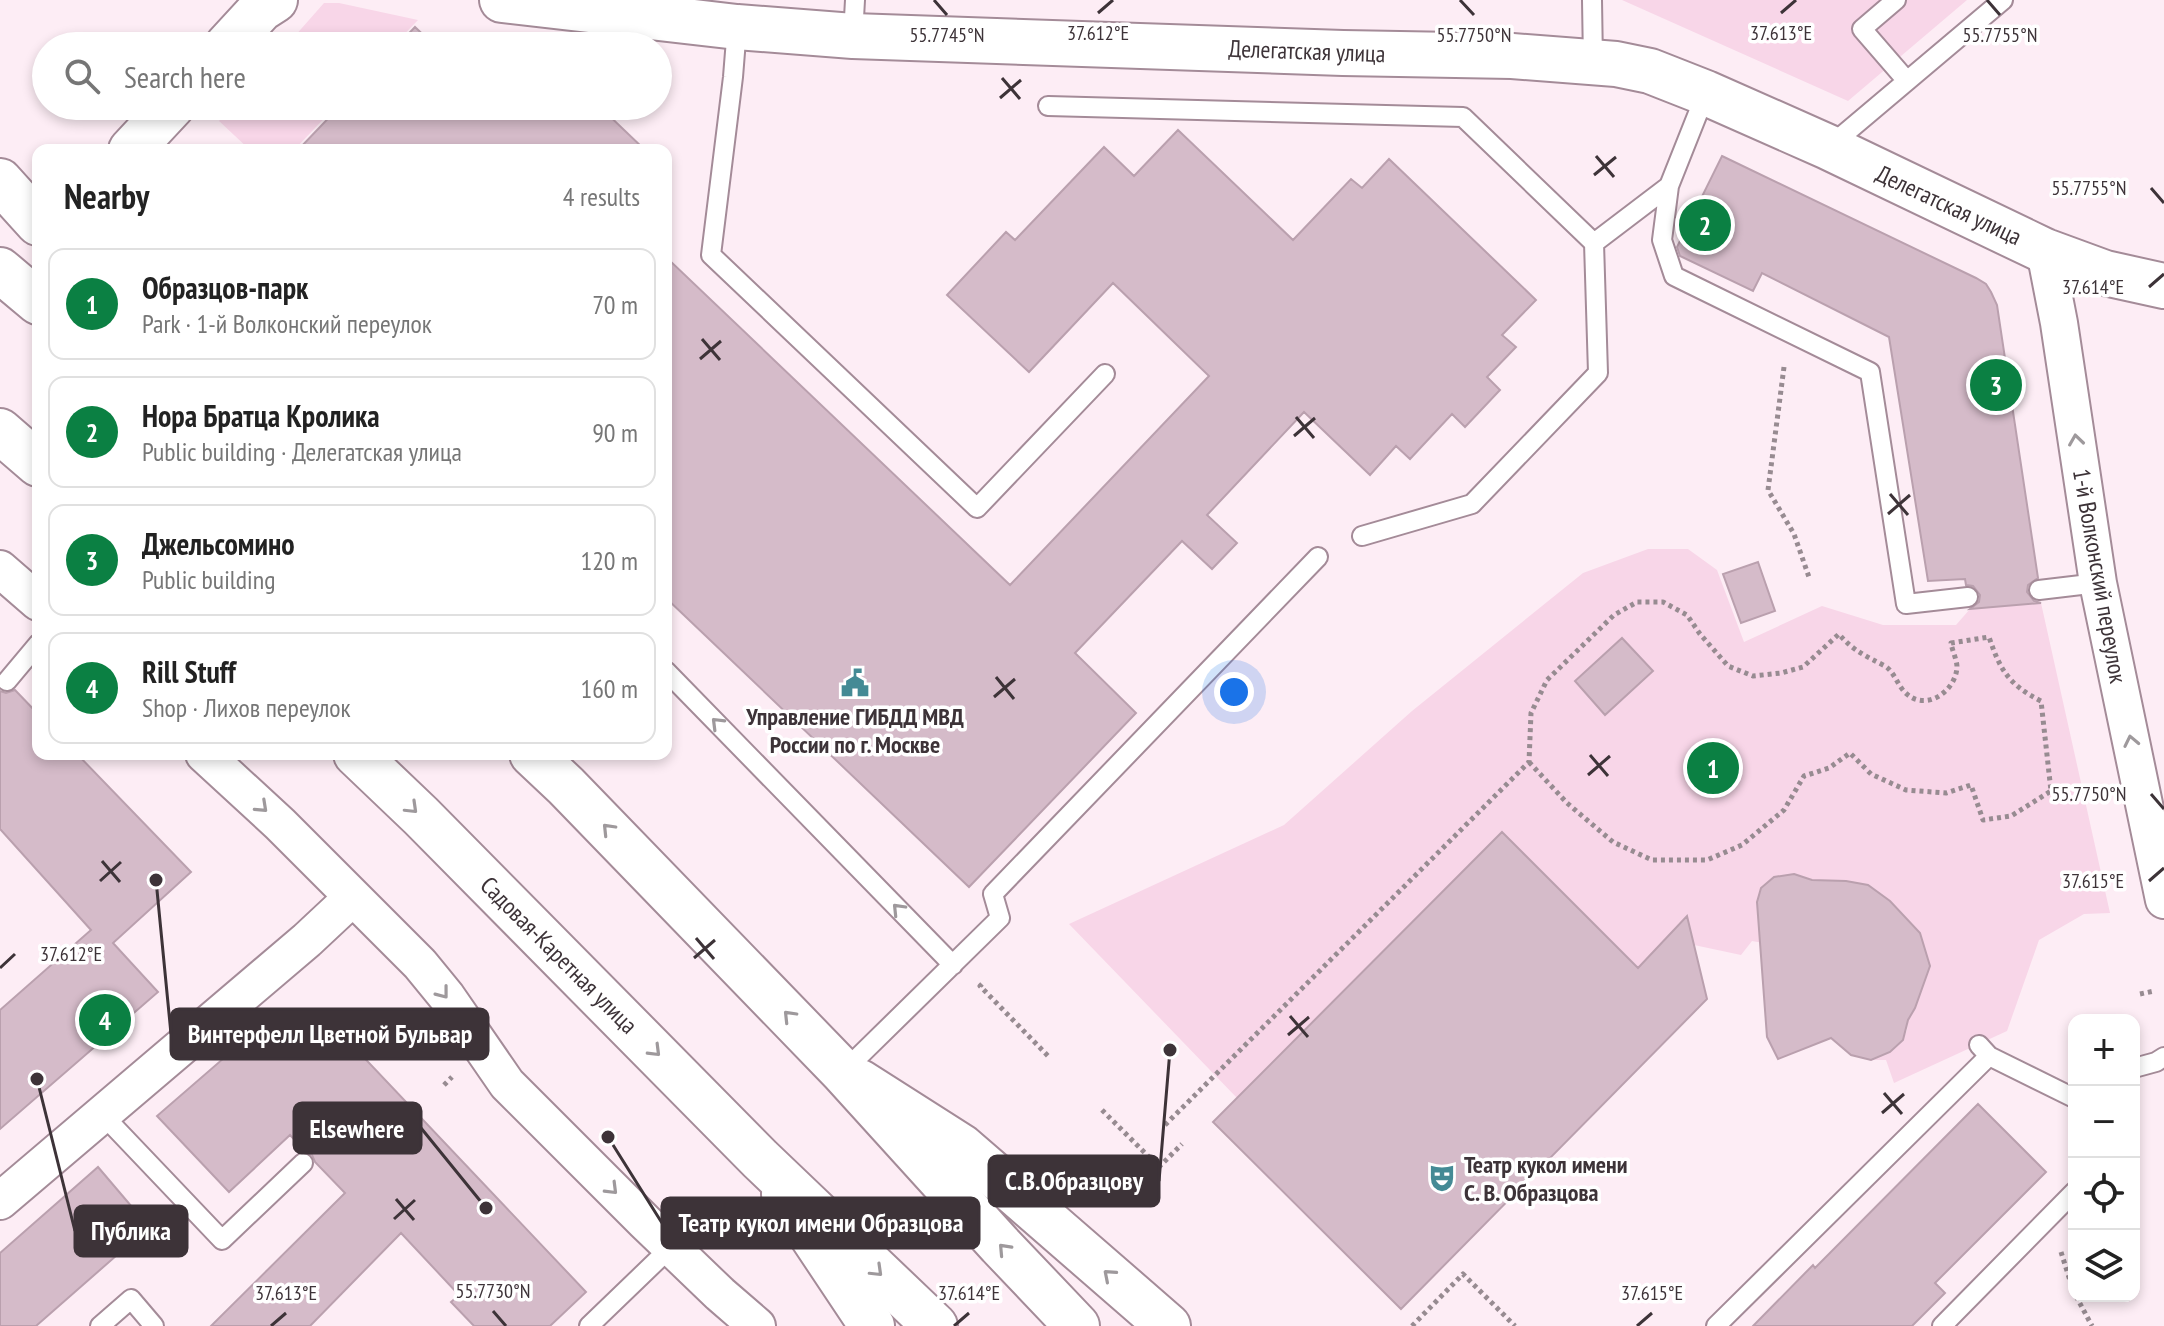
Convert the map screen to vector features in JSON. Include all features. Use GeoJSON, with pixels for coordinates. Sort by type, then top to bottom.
{"type":"FeatureCollection","features":[{"type":"Feature","properties":{"kind":"main road","name":"Делегатская улица"},"geometry":{"type":"LineString","coordinates":[[502,0],[737,27],[854,18],[1343,53],[1512,56],[1616,64],[1650,71],[1706,93],[1828,147],[2045,251],[2105,273],[2164,286]]}},
{"type":"Feature","properties":{"kind":"main road"},"geometry":{"type":"LineString","coordinates":[[238,32],[262,3]]}},
{"type":"Feature","properties":{"kind":"main road"},"geometry":{"type":"LineString","coordinates":[[137,144],[159,120]]}},
{"type":"Feature","properties":{"kind":"main road"},"geometry":{"type":"LineString","coordinates":[[0,181],[32,216]]}},
{"type":"Feature","properties":{"kind":"main road"},"geometry":{"type":"LineString","coordinates":[[0,270],[32,297]]}},
{"type":"Feature","properties":{"kind":"main road"},"geometry":{"type":"LineString","coordinates":[[0,431],[32,459]]}},
{"type":"Feature","properties":{"kind":"main road","name":"Садовая-Каретная улица"},"geometry":{"type":"LineString","coordinates":[[362,760],[760,1159]]}},
{"type":"Feature","properties":{"kind":"main road"},"geometry":{"type":"LineString","coordinates":[[538,760],[843,1072],[1077,1326]]}},
{"type":"Feature","properties":{"kind":"main road"},"geometry":{"type":"LineString","coordinates":[[843,1072],[962,1147],[1168,1326]]}},
{"type":"Feature","properties":{"kind":"main road"},"geometry":{"type":"LineString","coordinates":[[760,1159],[872,1326]]}},
{"type":"Feature","properties":{"kind":"main road"},"geometry":{"type":"LineString","coordinates":[[760,1159],[935,1326]]}},
{"type":"Feature","properties":{"kind":"street","name":"1-й Волконский переулок"},"geometry":{"type":"LineString","coordinates":[[2045,251],[2059,323],[2098,583],[2164,900]]}},
{"type":"Feature","properties":{"kind":"street"},"geometry":{"type":"LineString","coordinates":[[0,569],[32,597]]}},
{"type":"Feature","properties":{"kind":"street"},"geometry":{"type":"LineString","coordinates":[[211,760],[280,824],[420,964],[447,997],[507,1084],[671,1247],[757,1326]]}},
{"type":"Feature","properties":{"kind":"street"},"geometry":{"type":"LineString","coordinates":[[0,1201],[353,897]]}},
{"type":"Feature","properties":{"kind":"lane"},"geometry":{"type":"LineString","coordinates":[[1579,62],[1592,0]]}},
{"type":"Feature","properties":{"kind":"lane"},"geometry":{"type":"LineString","coordinates":[[1896,0],[1862,29],[1907,81]]}},
{"type":"Feature","properties":{"kind":"lane"},"geometry":{"type":"LineString","coordinates":[[1828,147],[2003,0]]}},
{"type":"Feature","properties":{"kind":"lane"},"geometry":{"type":"LineString","coordinates":[[737,27],[711,255],[977,508],[1105,374]]}},
{"type":"Feature","properties":{"kind":"lane"},"geometry":{"type":"LineString","coordinates":[[1706,93],[1669,186],[1662,240],[1674,276],[1870,372],[1906,604],[1968,597]]}},
{"type":"Feature","properties":{"kind":"lane"},"geometry":{"type":"LineString","coordinates":[[1048,106],[1463,117],[1594,243],[1598,373],[1472,504],[1362,536]]}},
{"type":"Feature","properties":{"kind":"lane"},"geometry":{"type":"LineString","coordinates":[[1594,243],[1669,186]]}},
{"type":"Feature","properties":{"kind":"lane"},"geometry":{"type":"LineString","coordinates":[[843,1072],[1000,918],[993,894],[1318,557]]}},
{"type":"Feature","properties":{"kind":"lane"},"geometry":{"type":"LineString","coordinates":[[2039,590],[2098,583]]}},
{"type":"Feature","properties":{"kind":"lane"},"geometry":{"type":"LineString","coordinates":[[7,681],[32,651]]}},
{"type":"Feature","properties":{"kind":"lane"},"geometry":{"type":"LineString","coordinates":[[672,677],[953,965]]}},
{"type":"Feature","properties":{"kind":"lane"},"geometry":{"type":"LineString","coordinates":[[1716,1326],[1984,1051],[2068,1095]]}},
{"type":"Feature","properties":{"kind":"lane"},"geometry":{"type":"LineString","coordinates":[[2140,1066],[2164,1057]]}},
{"type":"Feature","properties":{"kind":"lane"},"geometry":{"type":"LineString","coordinates":[[102,1114],[222,1240],[303,1163]]}},
{"type":"Feature","properties":{"kind":"lane"},"geometry":{"type":"LineString","coordinates":[[1942,1326],[2068,1198]]}},
{"type":"Feature","properties":{"kind":"lane"},"geometry":{"type":"LineString","coordinates":[[589,1326],[671,1247]]}},
{"type":"Feature","properties":{"kind":"lane"},"geometry":{"type":"LineString","coordinates":[[100,1326],[131,1299],[154,1326]]}},
{"type":"Feature","properties":{"kind":"path"},"geometry":{"type":"LineString","coordinates":[[1798,368],[1784,362],[1768,490],[1794,534],[1810,580]]}},
{"type":"Feature","properties":{"kind":"path"},"geometry":{"type":"LineString","coordinates":[[1165,1125],[1529,762],[1531,713],[1547,680],[1614,615],[1637,602],[1663,602],[1687,615],[1728,666],[1753,676],[1803,667],[1839,634],[1858,653],[1888,667],[1908,696],[1921,702],[1938,698],[1951,684],[1957,667],[1951,643],[1989,637],[2006,674],[2022,692],[2041,701],[2051,791],[2011,816],[1983,820],[1971,785],[1946,793],[1906,790],[1871,774],[1850,753],[1829,768],[1804,776],[1784,810],[1742,845],[1707,860],[1652,860],[1613,842],[1567,803],[1529,762]]}},
{"type":"Feature","properties":{"kind":"path"},"geometry":{"type":"LineString","coordinates":[[988,978],[980,986],[1049,1057]]}},
{"type":"Feature","properties":{"kind":"path"},"geometry":{"type":"LineString","coordinates":[[2140,994],[2154,991]]}},
{"type":"Feature","properties":{"kind":"path"},"geometry":{"type":"LineString","coordinates":[[1102,1110],[1159,1167],[1182,1144]]}},
{"type":"Feature","properties":{"kind":"path"},"geometry":{"type":"LineString","coordinates":[[1412,1326],[1463,1274],[1515,1326]]}},
{"type":"Feature","properties":{"kind":"path"},"geometry":{"type":"LineString","coordinates":[[2079,1302],[2092,1326]]}},
{"type":"Feature","properties":{"kind":"shaded area"},"geometry":{"type":"Polygon","coordinates":[[[1622,0],[1967,0],[1848,101],[1622,0]]]}},
{"type":"Feature","properties":{"kind":"shaded area"},"geometry":{"type":"Polygon","coordinates":[[[324,3],[339,3],[418,20],[406,32],[298,32],[324,3]]]}},
{"type":"Feature","properties":{"kind":"shaded area"},"geometry":{"type":"Polygon","coordinates":[[[323,120],[300,144],[244,144],[219,121],[323,120]]]}},
{"type":"Feature","properties":{"kind":"shaded area"},"geometry":{"type":"Polygon","coordinates":[[[1648,549],[1688,549],[1717,570],[1744,642],[1822,606],[1883,625],[1956,625],[1970,609],[2041,603],[2110,913],[2084,914],[2039,940],[2007,1031],[1894,1083],[1886,1060],[1871,1060],[1890,1052],[1903,1039],[1929,966],[1920,933],[1890,901],[1868,885],[1812,880],[1794,874],[1774,877],[1761,888],[1757,902],[1774,945],[1752,941],[1741,955],[1694,945],[1690,927],[1680,924],[1668,936],[1673,952],[1638,967],[1502,832],[1237,1098],[1069,924],[1284,825],[1412,711],[1583,573],[1648,549]]]}},
{"type":"Feature","properties":{"kind":"building"},"geometry":{"type":"Polygon","coordinates":[[[327,120],[614,120],[639,144],[304,144],[327,120]]]}},
{"type":"Feature","properties":{"kind":"building"},"geometry":{"type":"Polygon","coordinates":[[[1178,130],[1293,240],[1351,179],[1362,188],[1389,159],[1536,300],[1502,335],[1516,347],[1487,377],[1500,390],[1465,427],[1452,414],[1410,459],[1396,446],[1370,475],[1304,412],[1207,515],[1237,543],[1212,569],[1182,541],[1075,653],[1136,713],[969,887],[672,604],[672,263],[1010,585],[1209,376],[1113,283],[1029,372],[947,295],[1006,232],[1015,240],[1104,147],[1134,176],[1178,130]]]}},
{"type":"Feature","properties":{"kind":"building"},"geometry":{"type":"Polygon","coordinates":[[[1722,156],[1986,284],[1997,305],[2038,578],[2028,585],[2027,592],[2034,601],[2041,603],[1970,609],[1979,602],[1980,595],[1973,586],[1966,585],[1965,579],[1928,581],[1889,337],[1762,273],[1753,291],[1680,256],[1677,247],[1722,156]]]}},
{"type":"Feature","properties":{"kind":"building"},"geometry":{"type":"Polygon","coordinates":[[[1758,562],[1775,611],[1741,623],[1723,574],[1758,562]]]}},
{"type":"Feature","properties":{"kind":"building"},"geometry":{"type":"Polygon","coordinates":[[[1622,638],[1653,671],[1605,715],[1575,681],[1622,638]]]}},
{"type":"Feature","properties":{"kind":"building"},"geometry":{"type":"Polygon","coordinates":[[[15,690],[32,708],[32,760],[83,760],[191,872],[113,943],[158,992],[0,1129],[0,1010],[91,930],[0,829],[0,691],[15,690]]]}},
{"type":"Feature","properties":{"kind":"building"},"geometry":{"type":"Polygon","coordinates":[[[1502,832],[1638,968],[1687,916],[1707,999],[1401,1309],[1213,1122],[1502,832]]]}},
{"type":"Feature","properties":{"kind":"building"},"geometry":{"type":"Polygon","coordinates":[[[1794,874],[1812,880],[1868,885],[1890,901],[1920,933],[1930,966],[1903,1040],[1890,1052],[1871,1060],[1851,1055],[1831,1038],[1778,1059],[1767,1037],[1757,902],[1761,888],[1774,877],[1794,874]]]}},
{"type":"Feature","properties":{"kind":"building"},"geometry":{"type":"Polygon","coordinates":[[[318,1009],[586,1292],[550,1326],[474,1326],[451,1302],[459,1295],[401,1233],[310,1326],[211,1326],[345,1193],[290,1135],[229,1192],[157,1116],[277,1012],[318,1009]]]}},
{"type":"Feature","properties":{"kind":"building"},"geometry":{"type":"Polygon","coordinates":[[[1978,1104],[2046,1172],[1935,1283],[1945,1293],[1912,1326],[1753,1326],[1813,1265],[1815,1268],[1978,1104]]]}},
{"type":"Feature","properties":{"kind":"building"},"geometry":{"type":"Polygon","coordinates":[[[98,1167],[149,1227],[36,1326],[0,1326],[0,1253],[98,1167]]]}},
{"type":"Feature","properties":{"kind":"place","name":"Нора Братца Кролика"},"geometry":{"type":"Point","coordinates":[1705,225]}},
{"type":"Feature","properties":{"kind":"place","name":"Джельсомино"},"geometry":{"type":"Point","coordinates":[1996,385]}},
{"type":"Feature","properties":{"kind":"place","name":"Управление ГИБДД МВД России по г. Москве"},"geometry":{"type":"Point","coordinates":[855,683]}},
{"type":"Feature","properties":{"kind":"place","name":"Образцов-парк"},"geometry":{"type":"Point","coordinates":[1713,768]}},
{"type":"Feature","properties":{"kind":"place","name":"Винтерфелл Цветной Бульвар"},"geometry":{"type":"Point","coordinates":[156,880]}},
{"type":"Feature","properties":{"kind":"place","name":"Rill Stuff"},"geometry":{"type":"Point","coordinates":[105,1020]}},
{"type":"Feature","properties":{"kind":"place","name":"С.В.Образцову"},"geometry":{"type":"Point","coordinates":[1170,1050]}},
{"type":"Feature","properties":{"kind":"place","name":"Публика"},"geometry":{"type":"Point","coordinates":[37,1079]}},
{"type":"Feature","properties":{"kind":"place","name":"Театр кукол имени Образцова"},"geometry":{"type":"Point","coordinates":[608,1137]}},
{"type":"Feature","properties":{"kind":"place","name":"Театр кукол имени С. В. Образцова"},"geometry":{"type":"Point","coordinates":[1442,1178]}},
{"type":"Feature","properties":{"kind":"place","name":"Elsewhere"},"geometry":{"type":"Point","coordinates":[486,1208]}}]}
